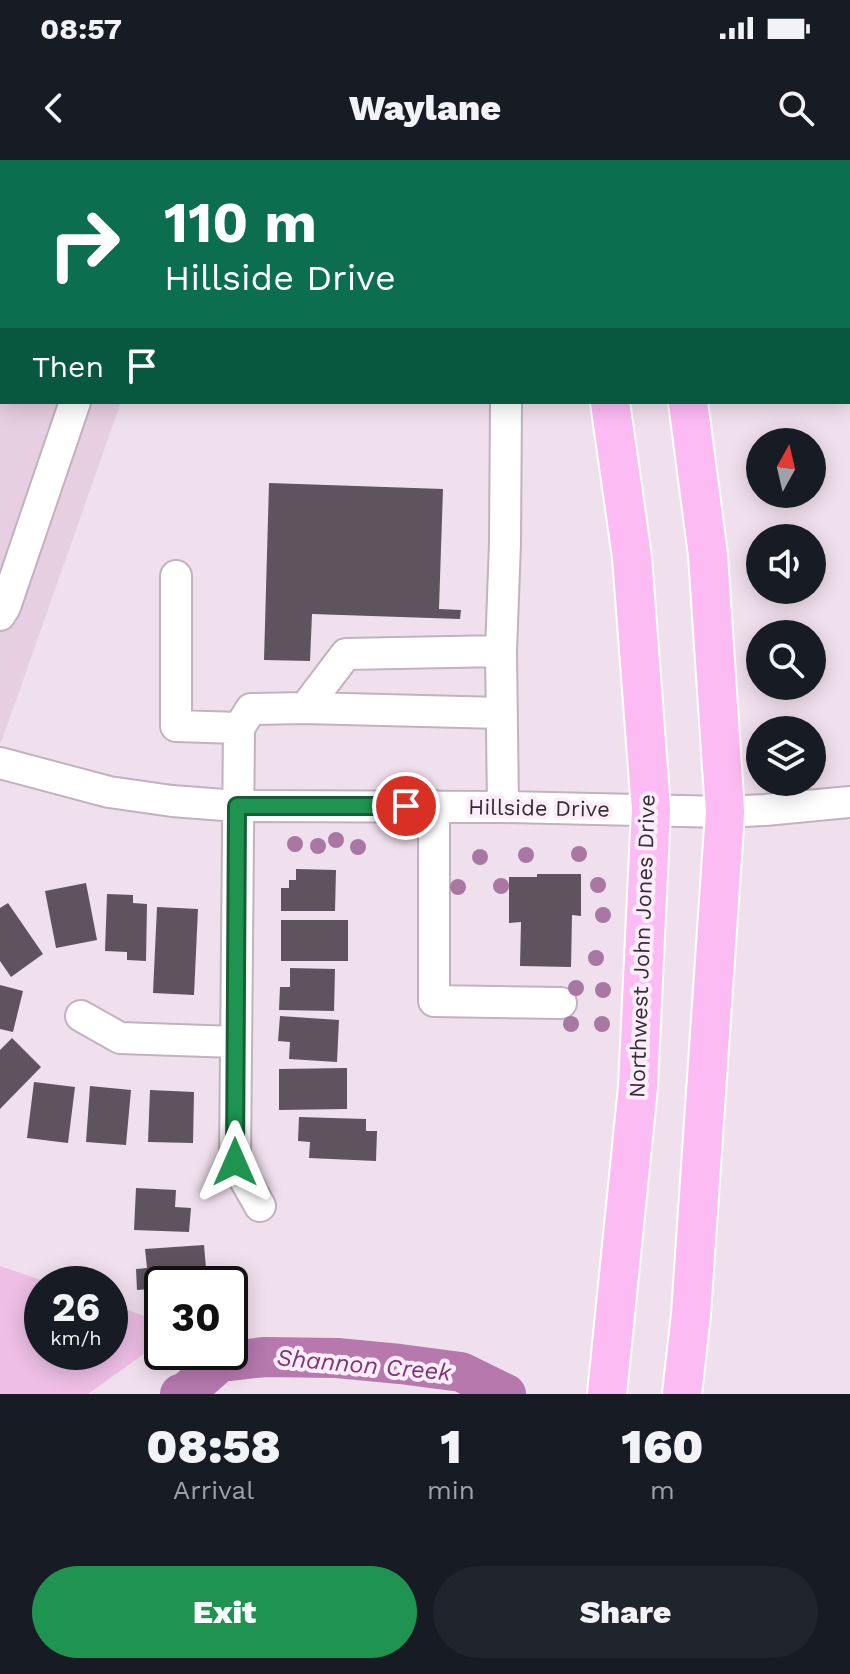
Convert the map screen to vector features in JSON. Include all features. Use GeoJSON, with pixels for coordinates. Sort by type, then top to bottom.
{"type":"FeatureCollection","features":[{"type":"Feature","properties":{"kind":"main road","name":"Northwest John Jones Drive"},"geometry":{"type":"LineString","coordinates":[[607,1394],[638,1087],[651,809],[632,557],[610,404]]}},
{"type":"Feature","properties":{"kind":"main road"},"geometry":{"type":"LineString","coordinates":[[682,1394],[691,1314],[725,812],[708,555],[688,404]]}},
{"type":"Feature","properties":{"kind":"street"},"geometry":{"type":"LineString","coordinates":[[0,615],[74,404]]}},
{"type":"Feature","properties":{"kind":"street"},"geometry":{"type":"LineString","coordinates":[[503,807],[501,651],[506,404]]}},
{"type":"Feature","properties":{"kind":"street"},"geometry":{"type":"LineString","coordinates":[[176,576],[176,726],[239,728]]}},
{"type":"Feature","properties":{"kind":"street"},"geometry":{"type":"LineString","coordinates":[[305,708],[346,654],[501,651]]}},
{"type":"Feature","properties":{"kind":"street"},"geometry":{"type":"LineString","coordinates":[[260,1206],[235,1162],[239,728],[251,709],[501,713]]}},
{"type":"Feature","properties":{"kind":"street","name":"Hillside Drive"},"geometry":{"type":"LineString","coordinates":[[0,763],[109,792],[237,806],[434,806],[725,812],[850,802]]}},
{"type":"Feature","properties":{"kind":"street"},"geometry":{"type":"LineString","coordinates":[[434,806],[434,1001],[561,1003]]}},
{"type":"Feature","properties":{"kind":"street"},"geometry":{"type":"LineString","coordinates":[[81,1016],[120,1038],[235,1042]]}},
{"type":"Feature","properties":{"kind":"shaded area"},"geometry":{"type":"Polygon","coordinates":[[[0,404],[120,404],[1,743],[0,404]]]}},
{"type":"Feature","properties":{"kind":"shaded area"},"geometry":{"type":"Polygon","coordinates":[[[0,1266],[24,1274],[24,1370],[122,1370],[88,1394],[0,1394],[0,1266]]]}},
{"type":"Feature","properties":{"kind":"shaded area"},"geometry":{"type":"Polygon","coordinates":[[[128,1310],[144,1316],[144,1354],[128,1365],[128,1310]]]}},
{"type":"Feature","properties":{"kind":"building"},"geometry":{"type":"Polygon","coordinates":[[[269,483],[443,489],[439,609],[461,610],[460,619],[312,614],[310,661],[264,660],[269,483]]]}},
{"type":"Feature","properties":{"kind":"building"},"geometry":{"type":"Polygon","coordinates":[[[296,869],[336,870],[335,911],[281,911],[281,888],[289,888],[289,880],[296,880],[296,869]]]}},
{"type":"Feature","properties":{"kind":"building"},"geometry":{"type":"Polygon","coordinates":[[[537,874],[581,874],[581,916],[572,915],[571,967],[520,966],[521,922],[509,923],[509,877],[537,877],[537,874]]]}},
{"type":"Feature","properties":{"kind":"building"},"geometry":{"type":"Polygon","coordinates":[[[86,883],[97,940],[56,948],[45,891],[86,883]]]}},
{"type":"Feature","properties":{"kind":"building"},"geometry":{"type":"Polygon","coordinates":[[[107,894],[133,895],[133,903],[147,904],[146,961],[127,960],[127,952],[105,951],[107,894]]]}},
{"type":"Feature","properties":{"kind":"building"},"geometry":{"type":"Polygon","coordinates":[[[8,903],[43,954],[11,977],[0,961],[0,908],[8,903]]]}},
{"type":"Feature","properties":{"kind":"building"},"geometry":{"type":"Polygon","coordinates":[[[157,907],[198,909],[194,995],[153,993],[157,907]]]}},
{"type":"Feature","properties":{"kind":"building"},"geometry":{"type":"Polygon","coordinates":[[[281,920],[348,920],[348,961],[281,961],[281,920]]]}},
{"type":"Feature","properties":{"kind":"building"},"geometry":{"type":"Polygon","coordinates":[[[290,968],[335,969],[334,1011],[279,1010],[280,987],[290,987],[290,968]]]}},
{"type":"Feature","properties":{"kind":"building"},"geometry":{"type":"Polygon","coordinates":[[[0,985],[23,991],[13,1032],[0,1029],[0,985]]]}},
{"type":"Feature","properties":{"kind":"building"},"geometry":{"type":"Polygon","coordinates":[[[280,1016],[339,1020],[337,1062],[289,1059],[290,1042],[278,1041],[280,1016]]]}},
{"type":"Feature","properties":{"kind":"building"},"geometry":{"type":"Polygon","coordinates":[[[12,1038],[41,1067],[0,1109],[0,1050],[12,1038]]]}},
{"type":"Feature","properties":{"kind":"building"},"geometry":{"type":"Polygon","coordinates":[[[347,1068],[347,1109],[279,1110],[279,1069],[347,1068]]]}},
{"type":"Feature","properties":{"kind":"building"},"geometry":{"type":"Polygon","coordinates":[[[34,1082],[75,1087],[68,1143],[27,1138],[34,1082]]]}},
{"type":"Feature","properties":{"kind":"building"},"geometry":{"type":"Polygon","coordinates":[[[90,1086],[131,1090],[126,1145],[86,1142],[90,1086]]]}},
{"type":"Feature","properties":{"kind":"building"},"geometry":{"type":"Polygon","coordinates":[[[150,1090],[194,1092],[193,1143],[148,1142],[150,1090]]]}},
{"type":"Feature","properties":{"kind":"building"},"geometry":{"type":"Polygon","coordinates":[[[299,1117],[366,1119],[366,1131],[377,1131],[376,1161],[309,1158],[310,1142],[298,1141],[299,1117]]]}},
{"type":"Feature","properties":{"kind":"building"},"geometry":{"type":"Polygon","coordinates":[[[136,1188],[176,1190],[175,1207],[191,1208],[189,1232],[134,1230],[136,1188]]]}},
{"type":"Feature","properties":{"kind":"building"},"geometry":{"type":"Polygon","coordinates":[[[204,1245],[206,1266],[147,1266],[145,1249],[204,1245]]]}},
{"type":"Feature","properties":{"kind":"building"},"geometry":{"type":"Polygon","coordinates":[[[144,1268],[144,1289],[137,1290],[136,1269],[144,1268]]]}},
{"type":"Feature","properties":{"kind":"waterway","name":"Shannon Creek"},"geometry":{"type":"LineString","coordinates":[[180,1394],[220,1362],[265,1357],[337,1358],[461,1372],[506,1394]]}},
{"type":"Feature","properties":{"kind":"route"},"geometry":{"type":"LineString","coordinates":[[235,1162],[237,806],[406,806]]}}]}
